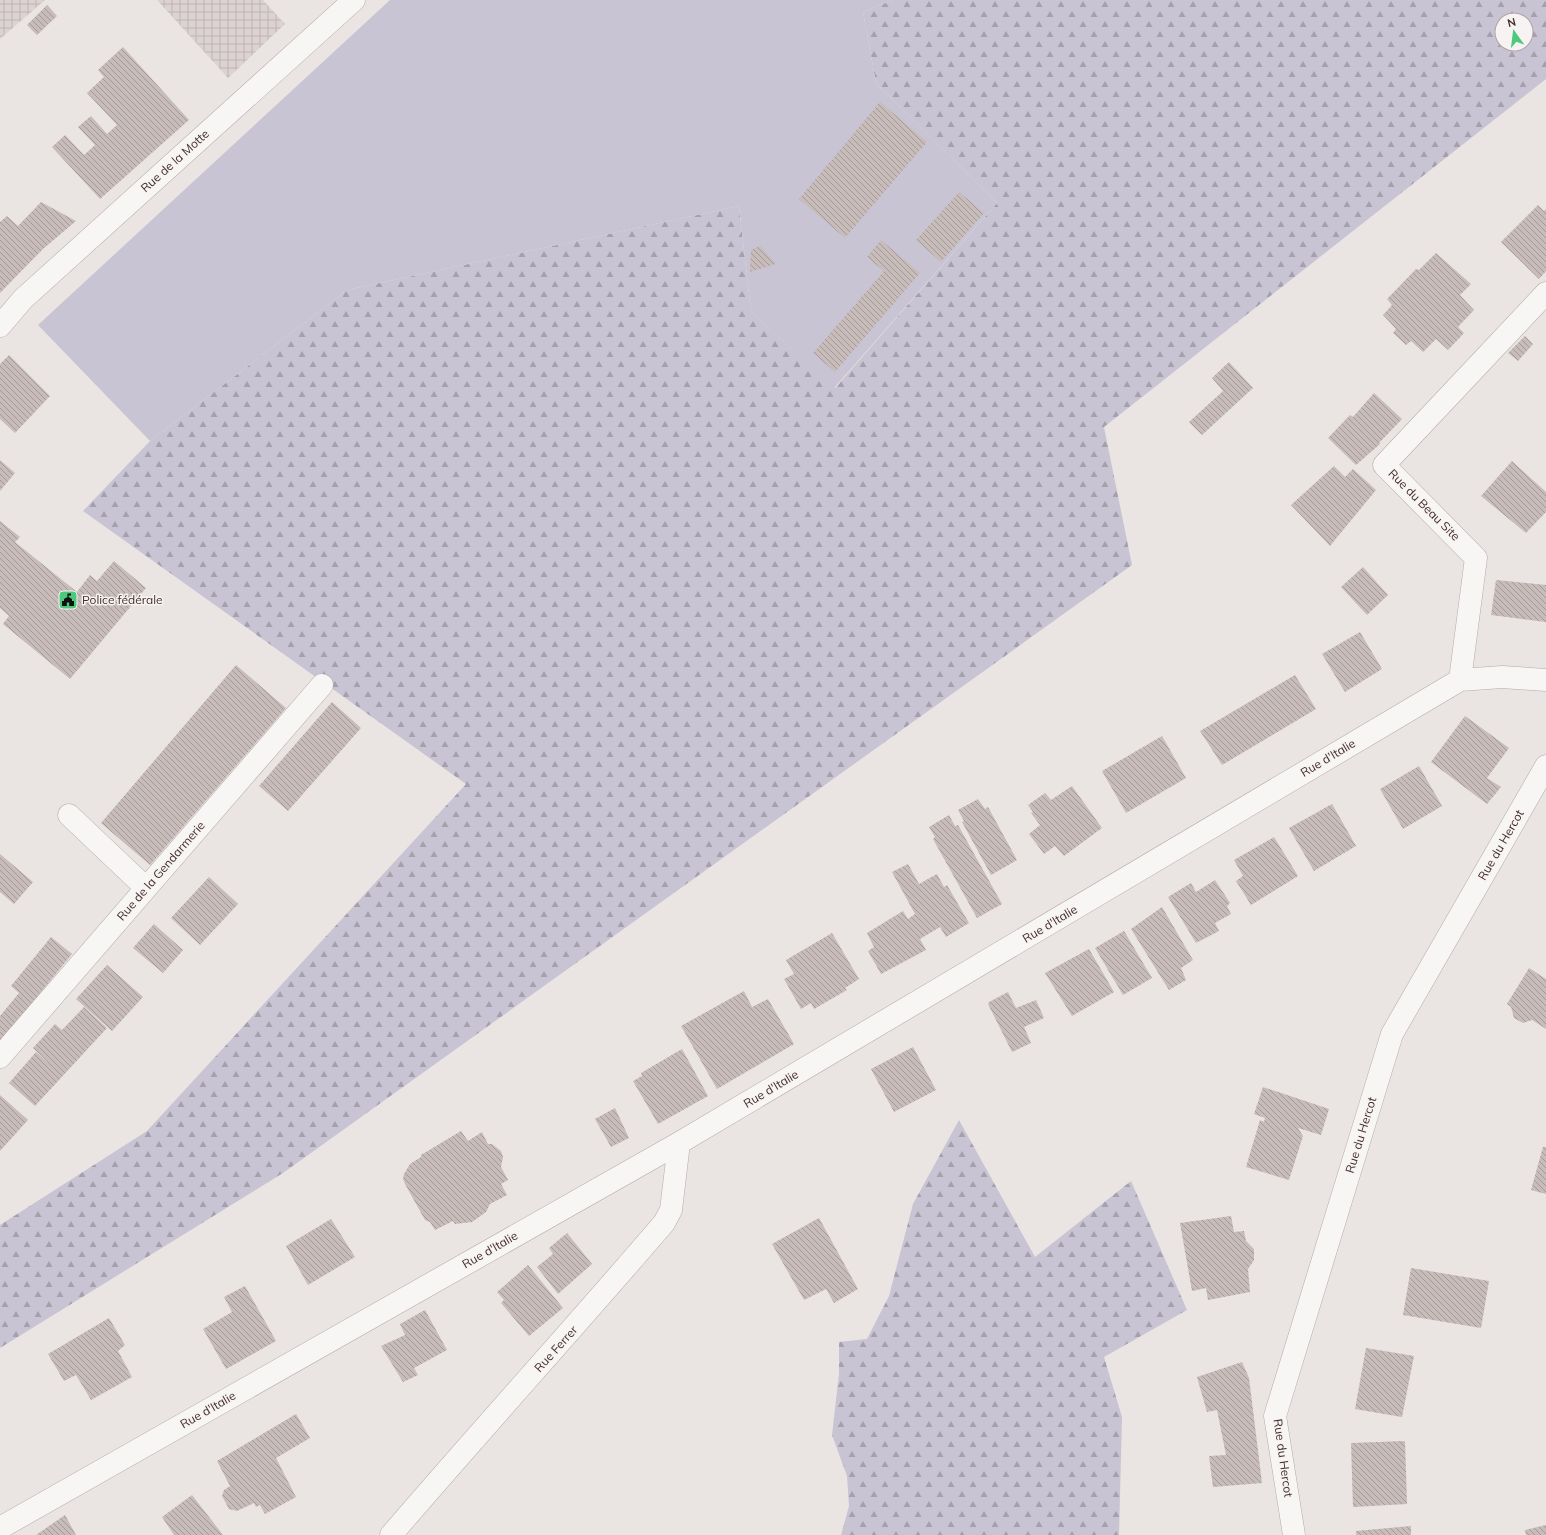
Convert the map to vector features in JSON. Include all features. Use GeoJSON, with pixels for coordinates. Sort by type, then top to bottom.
{"type":"FeatureCollection","features":[{"type":"Feature","properties":{"kind":"street","name":"Rue de la Motte"},"geometry":{"type":"LineString","coordinates":[[0,326],[22,299],[354,0]]}},
{"type":"Feature","properties":{"kind":"street","name":"Rue du Beau Site"},"geometry":{"type":"LineString","coordinates":[[1460,680],[1476,558],[1384,465],[1546,293]]}},
{"type":"Feature","properties":{"kind":"street","name":"Rue d'Italie"},"geometry":{"type":"LineString","coordinates":[[0,1528],[679,1143],[1460,680],[1502,677],[1546,680]]}},
{"type":"Feature","properties":{"kind":"street","name":"Rue de la Gendarmerie"},"geometry":{"type":"LineString","coordinates":[[0,1057],[322,685]]}},
{"type":"Feature","properties":{"kind":"street","name":"Rue du Hercot"},"geometry":{"type":"LineString","coordinates":[[1294,1535],[1275,1416],[1392,1034],[1546,766]]}},
{"type":"Feature","properties":{"kind":"street"},"geometry":{"type":"LineString","coordinates":[[69,815],[146,888]]}},
{"type":"Feature","properties":{"kind":"street","name":"Rue Ferrer"},"geometry":{"type":"LineString","coordinates":[[391,1535],[472,1441],[575,1328],[664,1223],[671,1210],[679,1143]]}},
{"type":"Feature","properties":{"kind":"shaded area"},"geometry":{"type":"Polygon","coordinates":[[[0,0],[45,0],[0,39],[0,0]]]}},
{"type":"Feature","properties":{"kind":"shaded area"},"geometry":{"type":"Polygon","coordinates":[[[157,0],[263,0],[285,24],[228,78],[157,0]]]}},
{"type":"Feature","properties":{"kind":"green space"},"geometry":{"type":"Polygon","coordinates":[[[390,0],[893,0],[863,12],[876,83],[997,203],[834,388],[751,312],[739,206],[347,290],[150,441],[38,325],[390,0]]]}},
{"type":"Feature","properties":{"kind":"green space"},"geometry":{"type":"Polygon","coordinates":[[[893,0],[1546,0],[1546,79],[1104,427],[1132,565],[283,1173],[0,1348],[0,1225],[147,1131],[466,784],[83,511],[150,441],[347,290],[739,206],[751,312],[835,388],[997,203],[876,83],[863,12],[893,0]]]}},
{"type":"Feature","properties":{"kind":"green space"},"geometry":{"type":"Polygon","coordinates":[[[959,1120],[1035,1257],[1131,1181],[1187,1310],[1104,1357],[1122,1417],[1119,1535],[841,1535],[849,1506],[847,1476],[832,1435],[839,1374],[839,1342],[867,1339],[889,1296],[913,1204],[959,1120]]]}},
{"type":"Feature","properties":{"kind":"building"},"geometry":{"type":"Polygon","coordinates":[[[47,5],[57,16],[37,35],[27,25],[47,5]]]}},
{"type":"Feature","properties":{"kind":"building"},"geometry":{"type":"Polygon","coordinates":[[[123,47],[189,120],[100,199],[52,147],[65,135],[84,155],[95,145],[78,127],[91,116],[107,134],[117,125],[87,93],[104,77],[98,70],[123,47]]]}},
{"type":"Feature","properties":{"kind":"building"},"geometry":{"type":"Polygon","coordinates":[[[880,102],[927,142],[845,238],[799,199],[880,102]]]}},
{"type":"Feature","properties":{"kind":"building"},"geometry":{"type":"Polygon","coordinates":[[[959,192],[984,213],[941,262],[916,240],[959,192]]]}},
{"type":"Feature","properties":{"kind":"building"},"geometry":{"type":"Polygon","coordinates":[[[41,202],[76,221],[43,249],[0,293],[0,222],[7,216],[18,226],[41,202]]]}},
{"type":"Feature","properties":{"kind":"building"},"geometry":{"type":"Polygon","coordinates":[[[1538,205],[1544,211],[1546,209],[1546,271],[1539,279],[1501,242],[1538,205]]]}},
{"type":"Feature","properties":{"kind":"building"},"geometry":{"type":"Polygon","coordinates":[[[881,240],[920,273],[835,372],[813,353],[884,271],[867,257],[881,240]]]}},
{"type":"Feature","properties":{"kind":"building"},"geometry":{"type":"Polygon","coordinates":[[[760,246],[776,264],[750,272],[751,250],[760,246]]]}},
{"type":"Feature","properties":{"kind":"building"},"geometry":{"type":"Polygon","coordinates":[[[1436,253],[1471,284],[1460,295],[1474,310],[1458,327],[1464,333],[1448,350],[1436,339],[1423,352],[1411,341],[1406,345],[1393,333],[1396,329],[1383,315],[1392,305],[1387,299],[1416,269],[1419,270],[1436,253]]]}},
{"type":"Feature","properties":{"kind":"building"},"geometry":{"type":"Polygon","coordinates":[[[1525,336],[1533,344],[1518,361],[1508,353],[1525,336]]]}},
{"type":"Feature","properties":{"kind":"building"},"geometry":{"type":"Polygon","coordinates":[[[9,355],[50,396],[15,433],[0,419],[0,364],[9,355]]]}},
{"type":"Feature","properties":{"kind":"building"},"geometry":{"type":"Polygon","coordinates":[[[1229,362],[1253,388],[1202,435],[1189,422],[1223,391],[1212,378],[1229,362]]]}},
{"type":"Feature","properties":{"kind":"building"},"geometry":{"type":"Polygon","coordinates":[[[1374,393],[1402,419],[1379,443],[1380,444],[1356,465],[1328,438],[1350,415],[1353,417],[1374,393]]]}},
{"type":"Feature","properties":{"kind":"building"},"geometry":{"type":"Polygon","coordinates":[[[0,460],[15,473],[0,491],[0,460]]]}},
{"type":"Feature","properties":{"kind":"building"},"geometry":{"type":"Polygon","coordinates":[[[1512,461],[1546,492],[1546,512],[1526,533],[1481,496],[1512,461]]]}},
{"type":"Feature","properties":{"kind":"building"},"geometry":{"type":"Polygon","coordinates":[[[1334,466],[1345,477],[1353,469],[1376,490],[1330,546],[1291,505],[1334,466]]]}},
{"type":"Feature","properties":{"kind":"building","name":"Police fédérale"},"geometry":{"type":"Polygon","coordinates":[[[0,521],[20,537],[15,542],[77,592],[90,575],[97,581],[114,561],[146,588],[70,679],[3,624],[9,616],[0,608],[0,521]]]}},
{"type":"Feature","properties":{"kind":"building"},"geometry":{"type":"Polygon","coordinates":[[[1363,567],[1388,595],[1367,615],[1341,587],[1363,567]]]}},
{"type":"Feature","properties":{"kind":"building"},"geometry":{"type":"Polygon","coordinates":[[[1496,580],[1546,585],[1546,622],[1491,615],[1496,580]]]}},
{"type":"Feature","properties":{"kind":"building"},"geometry":{"type":"Polygon","coordinates":[[[1360,632],[1382,669],[1345,692],[1322,654],[1360,632]]]}},
{"type":"Feature","properties":{"kind":"building"},"geometry":{"type":"Polygon","coordinates":[[[236,665],[286,708],[150,865],[101,823],[236,665]]]}},
{"type":"Feature","properties":{"kind":"building"},"geometry":{"type":"Polygon","coordinates":[[[1295,675],[1316,709],[1222,765],[1200,731],[1295,675]]]}},
{"type":"Feature","properties":{"kind":"building"},"geometry":{"type":"Polygon","coordinates":[[[332,702],[361,728],[288,811],[259,786],[332,702]]]}},
{"type":"Feature","properties":{"kind":"building"},"geometry":{"type":"Polygon","coordinates":[[[1465,716],[1509,748],[1487,778],[1501,787],[1487,804],[1431,762],[1465,716]]]}},
{"type":"Feature","properties":{"kind":"building"},"geometry":{"type":"Polygon","coordinates":[[[1162,736],[1186,778],[1126,813],[1102,771],[1162,736]]]}},
{"type":"Feature","properties":{"kind":"building"},"geometry":{"type":"Polygon","coordinates":[[[1419,766],[1442,806],[1403,829],[1380,789],[1419,766]]]}},
{"type":"Feature","properties":{"kind":"building"},"geometry":{"type":"Polygon","coordinates":[[[1072,786],[1102,828],[1064,856],[1055,846],[1044,854],[1029,834],[1040,825],[1031,813],[1033,812],[1028,805],[1045,793],[1051,800],[1072,786]]]}},
{"type":"Feature","properties":{"kind":"building"},"geometry":{"type":"Polygon","coordinates":[[[978,799],[985,809],[988,807],[1017,860],[991,875],[962,822],[964,821],[958,810],[978,799]]]}},
{"type":"Feature","properties":{"kind":"building"},"geometry":{"type":"Polygon","coordinates":[[[1332,804],[1356,846],[1314,871],[1289,828],[1332,804]]]}},
{"type":"Feature","properties":{"kind":"building"},"geometry":{"type":"Polygon","coordinates":[[[949,815],[955,826],[958,825],[1002,904],[977,918],[933,839],[935,837],[929,827],[949,815]]]}},
{"type":"Feature","properties":{"kind":"building"},"geometry":{"type":"Polygon","coordinates":[[[1274,837],[1298,876],[1251,905],[1236,881],[1243,876],[1234,860],[1274,837]]]}},
{"type":"Feature","properties":{"kind":"building"},"geometry":{"type":"Polygon","coordinates":[[[0,854],[33,882],[14,904],[0,892],[0,854]]]}},
{"type":"Feature","properties":{"kind":"building"},"geometry":{"type":"Polygon","coordinates":[[[908,864],[919,884],[937,874],[944,887],[947,885],[969,923],[946,937],[940,927],[920,939],[926,950],[881,974],[868,951],[874,947],[867,933],[903,911],[908,919],[915,914],[892,872],[908,864]]]}},
{"type":"Feature","properties":{"kind":"building"},"geometry":{"type":"Polygon","coordinates":[[[209,877],[238,904],[200,945],[171,918],[209,877]]]}},
{"type":"Feature","properties":{"kind":"building"},"geometry":{"type":"Polygon","coordinates":[[[1215,880],[1230,903],[1227,906],[1231,914],[1215,923],[1219,931],[1196,943],[1168,897],[1191,883],[1196,892],[1215,880]]]}},
{"type":"Feature","properties":{"kind":"building"},"geometry":{"type":"Polygon","coordinates":[[[1162,907],[1193,960],[1181,968],[1186,980],[1169,990],[1131,929],[1162,907]]]}},
{"type":"Feature","properties":{"kind":"building"},"geometry":{"type":"Polygon","coordinates":[[[154,924],[183,950],[163,973],[133,948],[154,924]]]}},
{"type":"Feature","properties":{"kind":"building"},"geometry":{"type":"Polygon","coordinates":[[[1124,931],[1152,978],[1123,995],[1095,948],[1124,931]]]}},
{"type":"Feature","properties":{"kind":"building"},"geometry":{"type":"Polygon","coordinates":[[[832,933],[859,979],[845,988],[847,990],[814,1009],[811,1003],[801,1009],[784,979],[794,974],[786,960],[832,933]]]}},
{"type":"Feature","properties":{"kind":"building"},"geometry":{"type":"Polygon","coordinates":[[[51,937],[72,954],[0,1042],[0,1016],[19,993],[11,986],[51,937]]]}},
{"type":"Feature","properties":{"kind":"building"},"geometry":{"type":"Polygon","coordinates":[[[1089,949],[1114,992],[1072,1016],[1045,973],[1089,949]]]}},
{"type":"Feature","properties":{"kind":"building"},"geometry":{"type":"Polygon","coordinates":[[[107,965],[143,997],[112,1031],[76,999],[107,965]]]}},
{"type":"Feature","properties":{"kind":"building"},"geometry":{"type":"Polygon","coordinates":[[[1529,968],[1546,979],[1546,1029],[1532,1020],[1523,1023],[1514,1018],[1511,1007],[1507,1004],[1529,968]]]}},
{"type":"Feature","properties":{"kind":"building"},"geometry":{"type":"Polygon","coordinates":[[[744,991],[752,1007],[768,999],[794,1044],[717,1089],[681,1026],[744,991]]]}},
{"type":"Feature","properties":{"kind":"building"},"geometry":{"type":"Polygon","coordinates":[[[1008,992],[1016,1008],[1036,1000],[1044,1018],[1024,1027],[1031,1043],[1012,1052],[988,1004],[989,1002],[1008,992]]]}},
{"type":"Feature","properties":{"kind":"building"},"geometry":{"type":"Polygon","coordinates":[[[84,1007],[107,1028],[35,1106],[9,1083],[36,1052],[50,1064],[33,1048],[55,1024],[62,1030],[84,1007]]]}},
{"type":"Feature","properties":{"kind":"building"},"geometry":{"type":"Polygon","coordinates":[[[913,1047],[936,1090],[894,1112],[871,1069],[913,1047]]]}},
{"type":"Feature","properties":{"kind":"building"},"geometry":{"type":"Polygon","coordinates":[[[682,1049],[708,1096],[658,1124],[633,1081],[642,1076],[641,1073],[682,1049]]]}},
{"type":"Feature","properties":{"kind":"building"},"geometry":{"type":"Polygon","coordinates":[[[1263,1087],[1329,1109],[1321,1135],[1298,1128],[1303,1136],[1289,1180],[1246,1167],[1260,1120],[1264,1122],[1265,1118],[1254,1114],[1263,1087]]]}},
{"type":"Feature","properties":{"kind":"building"},"geometry":{"type":"Polygon","coordinates":[[[0,1095],[28,1120],[0,1151],[0,1095]]]}},
{"type":"Feature","properties":{"kind":"building"},"geometry":{"type":"Polygon","coordinates":[[[615,1108],[629,1138],[611,1147],[595,1119],[615,1108]]]}},
{"type":"Feature","properties":{"kind":"building"},"geometry":{"type":"Polygon","coordinates":[[[461,1131],[468,1141],[482,1132],[488,1144],[492,1144],[501,1151],[503,1157],[501,1167],[508,1180],[501,1184],[507,1195],[490,1204],[486,1212],[472,1222],[455,1224],[453,1221],[435,1230],[430,1222],[425,1220],[405,1184],[403,1179],[404,1174],[410,1164],[421,1157],[421,1155],[461,1131]]]}},
{"type":"Feature","properties":{"kind":"building"},"geometry":{"type":"Polygon","coordinates":[[[1543,1147],[1546,1147],[1546,1194],[1531,1190],[1543,1147]]]}},
{"type":"Feature","properties":{"kind":"building"},"geometry":{"type":"Polygon","coordinates":[[[1231,1216],[1234,1232],[1244,1231],[1246,1241],[1254,1249],[1254,1260],[1248,1269],[1250,1292],[1208,1300],[1206,1288],[1192,1291],[1180,1223],[1231,1216]]]}},
{"type":"Feature","properties":{"kind":"building"},"geometry":{"type":"Polygon","coordinates":[[[819,1218],[858,1289],[834,1303],[826,1289],[804,1300],[772,1244],[819,1218]]]}},
{"type":"Feature","properties":{"kind":"building"},"geometry":{"type":"Polygon","coordinates":[[[331,1219],[355,1257],[308,1285],[286,1246],[331,1219]]]}},
{"type":"Feature","properties":{"kind":"building"},"geometry":{"type":"Polygon","coordinates":[[[567,1233],[592,1264],[558,1294],[537,1267],[553,1254],[549,1248],[567,1233]]]}},
{"type":"Feature","properties":{"kind":"building"},"geometry":{"type":"Polygon","coordinates":[[[528,1265],[563,1308],[529,1336],[501,1303],[504,1300],[497,1292],[528,1265]]]}},
{"type":"Feature","properties":{"kind":"building"},"geometry":{"type":"Polygon","coordinates":[[[1411,1268],[1489,1281],[1481,1328],[1403,1315],[1411,1268]]]}},
{"type":"Feature","properties":{"kind":"building"},"geometry":{"type":"Polygon","coordinates":[[[245,1286],[276,1341],[226,1369],[203,1329],[232,1312],[224,1297],[245,1286]]]}},
{"type":"Feature","properties":{"kind":"building"},"geometry":{"type":"Polygon","coordinates":[[[425,1310],[447,1350],[414,1368],[418,1375],[403,1382],[381,1346],[405,1335],[400,1324],[425,1310]]]}},
{"type":"Feature","properties":{"kind":"building"},"geometry":{"type":"Polygon","coordinates":[[[109,1318],[125,1345],[118,1351],[132,1377],[91,1400],[76,1375],[64,1381],[48,1354],[109,1318]]]}},
{"type":"Feature","properties":{"kind":"building"},"geometry":{"type":"Polygon","coordinates":[[[1366,1348],[1414,1356],[1402,1417],[1355,1409],[1366,1348]]]}},
{"type":"Feature","properties":{"kind":"building"},"geometry":{"type":"Polygon","coordinates":[[[1242,1362],[1249,1378],[1262,1483],[1213,1487],[1209,1456],[1226,1455],[1217,1410],[1207,1412],[1197,1377],[1242,1362]]]}},
{"type":"Feature","properties":{"kind":"building"},"geometry":{"type":"Polygon","coordinates":[[[296,1414],[310,1438],[276,1458],[296,1497],[265,1514],[260,1505],[256,1507],[254,1503],[237,1511],[229,1509],[222,1496],[224,1490],[230,1486],[217,1461],[296,1414]]]}},
{"type":"Feature","properties":{"kind":"building"},"geometry":{"type":"Polygon","coordinates":[[[1405,1441],[1407,1504],[1353,1507],[1351,1443],[1405,1441]]]}},
{"type":"Feature","properties":{"kind":"building"},"geometry":{"type":"Polygon","coordinates":[[[192,1495],[223,1535],[174,1535],[162,1517],[192,1495]]]}},
{"type":"Feature","properties":{"kind":"building"},"geometry":{"type":"Polygon","coordinates":[[[65,1515],[76,1535],[36,1535],[65,1515]]]}},
{"type":"Feature","properties":{"kind":"building"},"geometry":{"type":"Polygon","coordinates":[[[1546,1525],[1546,1535],[1526,1535],[1525,1530],[1546,1525]]]}},
{"type":"Feature","properties":{"kind":"building"},"geometry":{"type":"Polygon","coordinates":[[[1411,1526],[1411,1535],[1356,1535],[1356,1531],[1411,1526]]]}},
{"type":"Feature","properties":{"kind":"place","name":"Police fédérale"},"geometry":{"type":"Point","coordinates":[68,600]}}]}
